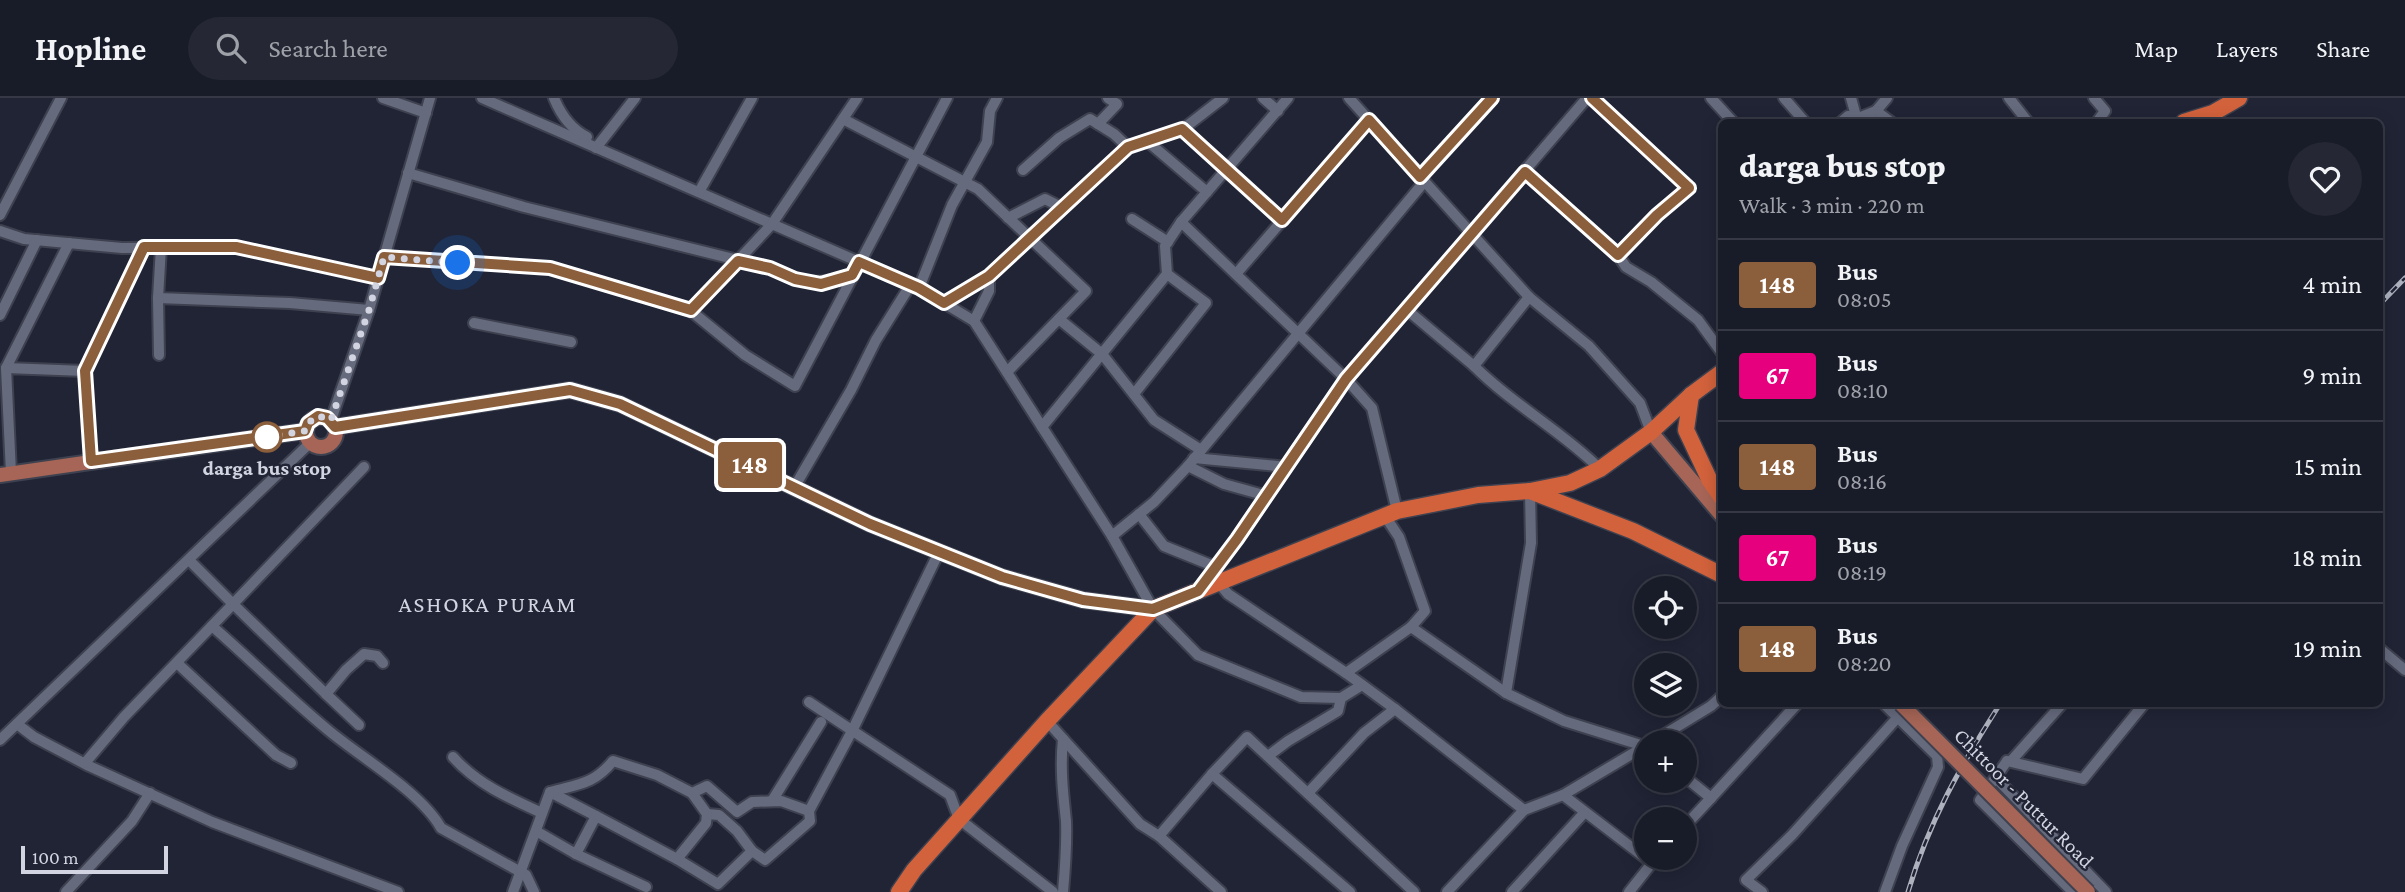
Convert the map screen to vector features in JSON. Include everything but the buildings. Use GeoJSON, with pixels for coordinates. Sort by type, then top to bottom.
{"type":"FeatureCollection","features":[{"type":"Feature","properties":{"kind":"highway"},"geometry":{"type":"LineString","coordinates":[[2194,119],[2213,113],[2239,98]]}},
{"type":"Feature","properties":{"kind":"highway"},"geometry":{"type":"LineString","coordinates":[[899,892],[914,870],[959,819],[1153,609],[1198,591],[1217,575],[1391,513],[1478,495],[1530,491],[1570,483],[1600,469],[1651,432],[1691,394],[1718,375]]}},
{"type":"Feature","properties":{"kind":"highway"},"geometry":{"type":"LineString","coordinates":[[1691,394],[1686,430],[1718,492]]}},
{"type":"Feature","properties":{"kind":"highway"},"geometry":{"type":"LineString","coordinates":[[1530,491],[1633,531],[1718,573]]}},
{"type":"Feature","properties":{"kind":"main road"},"geometry":{"type":"LineString","coordinates":[[333,424],[570,390],[620,404],[870,524],[1002,577],[1083,600],[1153,609]]}},
{"type":"Feature","properties":{"kind":"main road"},"geometry":{"type":"LineString","coordinates":[[5,474],[91,461],[307,437],[318,447],[327,446],[336,436],[333,424],[323,417],[314,418],[308,423],[307,437]]}},
{"type":"Feature","properties":{"kind":"main road"},"geometry":{"type":"LineString","coordinates":[[1651,432],[1718,511]]}},
{"type":"Feature","properties":{"kind":"main road","name":"Chittoor - Puttur Road"},"geometry":{"type":"LineString","coordinates":[[1900,710],[2088,892]]}},
{"type":"Feature","properties":{"kind":"street"},"geometry":{"type":"LineString","coordinates":[[0,215],[61,98]]}},
{"type":"Feature","properties":{"kind":"street"},"geometry":{"type":"LineString","coordinates":[[383,98],[426,113]]}},
{"type":"Feature","properties":{"kind":"street"},"geometry":{"type":"LineString","coordinates":[[333,424],[430,98]]}},
{"type":"Feature","properties":{"kind":"street"},"geometry":{"type":"LineString","coordinates":[[482,98],[598,146],[915,286],[974,320],[1112,536],[1153,609],[1198,655],[1301,697],[1341,698],[1362,685]]}},
{"type":"Feature","properties":{"kind":"street"},"geometry":{"type":"LineString","coordinates":[[554,98],[559,112],[576,131],[598,146]]}},
{"type":"Feature","properties":{"kind":"street"},"geometry":{"type":"LineString","coordinates":[[598,146],[635,98]]}},
{"type":"Feature","properties":{"kind":"street"},"geometry":{"type":"LineString","coordinates":[[699,192],[752,98]]}},
{"type":"Feature","properties":{"kind":"street"},"geometry":{"type":"LineString","coordinates":[[691,310],[772,224],[857,98]]}},
{"type":"Feature","properties":{"kind":"street"},"geometry":{"type":"LineString","coordinates":[[384,257],[550,268],[691,310],[745,355],[795,386],[947,98]]}},
{"type":"Feature","properties":{"kind":"street"},"geometry":{"type":"LineString","coordinates":[[795,486],[851,390],[876,340],[915,286],[952,205],[987,142],[990,111],[997,98]]}},
{"type":"Feature","properties":{"kind":"street"},"geometry":{"type":"LineString","coordinates":[[1098,124],[1116,104],[1108,98]]}},
{"type":"Feature","properties":{"kind":"street"},"geometry":{"type":"LineString","coordinates":[[944,303],[989,276],[1128,147],[1182,129],[1223,98]]}},
{"type":"Feature","properties":{"kind":"street"},"geometry":{"type":"LineString","coordinates":[[1263,98],[1278,111]]}},
{"type":"Feature","properties":{"kind":"street"},"geometry":{"type":"LineString","coordinates":[[1042,427],[1167,274],[1165,246],[1181,222],[1289,98]]}},
{"type":"Feature","properties":{"kind":"street"},"geometry":{"type":"LineString","coordinates":[[1349,98],[1529,297],[1597,355],[1640,402],[1651,432]]}},
{"type":"Feature","properties":{"kind":"street"},"geometry":{"type":"LineString","coordinates":[[1112,536],[1154,502],[1194,458],[1422,179],[1492,98]]}},
{"type":"Feature","properties":{"kind":"street"},"geometry":{"type":"LineString","coordinates":[[1217,575],[1346,379],[1589,98],[1689,188],[1657,215],[1618,255]]}},
{"type":"Feature","properties":{"kind":"street"},"geometry":{"type":"LineString","coordinates":[[1711,98],[1730,119]]}},
{"type":"Feature","properties":{"kind":"street"},"geometry":{"type":"LineString","coordinates":[[1784,98],[1802,119]]}},
{"type":"Feature","properties":{"kind":"street"},"geometry":{"type":"LineString","coordinates":[[1851,98],[1856,116]]}},
{"type":"Feature","properties":{"kind":"street"},"geometry":{"type":"LineString","coordinates":[[1844,119],[1847,116],[1877,111],[1887,98]]}},
{"type":"Feature","properties":{"kind":"street"},"geometry":{"type":"LineString","coordinates":[[2009,98],[2026,119]]}},
{"type":"Feature","properties":{"kind":"street"},"geometry":{"type":"LineString","coordinates":[[2094,98],[2105,111],[2099,119]]}},
{"type":"Feature","properties":{"kind":"street"},"geometry":{"type":"LineString","coordinates":[[1877,111],[1887,119]]}},
{"type":"Feature","properties":{"kind":"street"},"geometry":{"type":"LineString","coordinates":[[843,118],[978,189],[1086,291],[1007,372]]}},
{"type":"Feature","properties":{"kind":"street"},"geometry":{"type":"LineString","coordinates":[[1023,170],[1059,138],[1090,119],[1114,134],[1128,147]]}},
{"type":"Feature","properties":{"kind":"street"},"geometry":{"type":"LineString","coordinates":[[1236,274],[1369,120]]}},
{"type":"Feature","properties":{"kind":"street"},"geometry":{"type":"LineString","coordinates":[[1182,129],[1228,168],[1282,220]]}},
{"type":"Feature","properties":{"kind":"street"},"geometry":{"type":"LineString","coordinates":[[1147,141],[1208,192]]}},
{"type":"Feature","properties":{"kind":"street"},"geometry":{"type":"LineString","coordinates":[[1525,172],[1618,255],[1626,267],[1651,282],[1698,320],[1718,348]]}},
{"type":"Feature","properties":{"kind":"street"},"geometry":{"type":"LineString","coordinates":[[408,173],[524,207],[770,268],[795,279],[821,284],[852,275]]}},
{"type":"Feature","properties":{"kind":"street"},"geometry":{"type":"LineString","coordinates":[[1009,218],[1045,200],[1063,208]]}},
{"type":"Feature","properties":{"kind":"street"},"geometry":{"type":"LineString","coordinates":[[1132,219],[1168,242]]}},
{"type":"Feature","properties":{"kind":"street"},"geometry":{"type":"LineString","coordinates":[[1181,222],[1346,379],[1372,408],[1391,513],[1425,611],[1411,626],[1346,673]]}},
{"type":"Feature","properties":{"kind":"street"},"geometry":{"type":"LineString","coordinates":[[0,232],[24,239],[69,243],[144,247],[236,247],[378,278]]}},
{"type":"Feature","properties":{"kind":"street"},"geometry":{"type":"LineString","coordinates":[[0,315],[37,240]]}},
{"type":"Feature","properties":{"kind":"street"},"geometry":{"type":"LineString","coordinates":[[5,474],[6,368],[69,243]]}},
{"type":"Feature","properties":{"kind":"street"},"geometry":{"type":"LineString","coordinates":[[91,461],[85,371],[144,247]]}},
{"type":"Feature","properties":{"kind":"street"},"geometry":{"type":"LineString","coordinates":[[159,355],[161,247]]}},
{"type":"Feature","properties":{"kind":"street"},"geometry":{"type":"LineString","coordinates":[[1134,394],[1206,303],[1167,274]]}},
{"type":"Feature","properties":{"kind":"street"},"geometry":{"type":"LineString","coordinates":[[974,320],[989,291],[989,276]]}},
{"type":"Feature","properties":{"kind":"street"},"geometry":{"type":"LineString","coordinates":[[1474,366],[1529,297]]}},
{"type":"Feature","properties":{"kind":"street"},"geometry":{"type":"LineString","coordinates":[[158,298],[290,303],[369,310]]}},
{"type":"Feature","properties":{"kind":"street"},"geometry":{"type":"LineString","coordinates":[[1406,309],[1495,387],[1579,448],[1600,469]]}},
{"type":"Feature","properties":{"kind":"street"},"geometry":{"type":"LineString","coordinates":[[1059,319],[1102,354],[1154,420],[1224,484],[1267,496]]}},
{"type":"Feature","properties":{"kind":"street"},"geometry":{"type":"LineString","coordinates":[[474,323],[571,342]]}},
{"type":"Feature","properties":{"kind":"street"},"geometry":{"type":"LineString","coordinates":[[6,368],[85,371]]}},
{"type":"Feature","properties":{"kind":"street"},"geometry":{"type":"LineString","coordinates":[[0,740],[189,560],[307,437]]}},
{"type":"Feature","properties":{"kind":"street"},"geometry":{"type":"LineString","coordinates":[[1194,458],[1287,467]]}},
{"type":"Feature","properties":{"kind":"street"},"geometry":{"type":"LineString","coordinates":[[85,763],[124,717],[364,467]]}},
{"type":"Feature","properties":{"kind":"street"},"geometry":{"type":"LineString","coordinates":[[1506,693],[1531,543],[1530,491]]}},
{"type":"Feature","properties":{"kind":"street"},"geometry":{"type":"LineString","coordinates":[[1139,514],[1164,546],[1217,575],[1228,594],[1346,673],[1524,810]]}},
{"type":"Feature","properties":{"kind":"street"},"geometry":{"type":"LineString","coordinates":[[707,814],[719,815],[737,831],[752,851],[765,860],[810,821],[809,811],[852,731],[939,551]]}},
{"type":"Feature","properties":{"kind":"street"},"geometry":{"type":"LineString","coordinates":[[189,560],[359,725]]}},
{"type":"Feature","properties":{"kind":"street"},"geometry":{"type":"LineString","coordinates":[[212,626],[328,730],[415,797],[441,828],[526,875],[534,892]]}},
{"type":"Feature","properties":{"kind":"street"},"geometry":{"type":"LineString","coordinates":[[1411,626],[1506,693],[1564,721],[1634,741]]}},
{"type":"Feature","properties":{"kind":"street"},"geometry":{"type":"LineString","coordinates":[[2383,652],[2405,670]]}},
{"type":"Feature","properties":{"kind":"street"},"geometry":{"type":"LineString","coordinates":[[326,694],[364,654],[377,656],[383,663]]}},
{"type":"Feature","properties":{"kind":"street"},"geometry":{"type":"LineString","coordinates":[[177,663],[276,755],[291,763]]}},
{"type":"Feature","properties":{"kind":"street"},"geometry":{"type":"LineString","coordinates":[[1268,756],[1338,711],[1341,698]]}},
{"type":"Feature","properties":{"kind":"street"},"geometry":{"type":"LineString","coordinates":[[1672,730],[1718,700]]}},
{"type":"Feature","properties":{"kind":"street"},"geometry":{"type":"LineString","coordinates":[[809,702],[950,795],[959,819],[1053,892]]}},
{"type":"Feature","properties":{"kind":"street"},"geometry":{"type":"LineString","coordinates":[[1697,813],[1794,707]]}},
{"type":"Feature","properties":{"kind":"street"},"geometry":{"type":"LineString","coordinates":[[2059,707],[2011,761],[2007,761],[1980,800],[2073,892]]}},
{"type":"Feature","properties":{"kind":"street"},"geometry":{"type":"LineString","coordinates":[[2007,761],[2083,779],[2142,707]]}},
{"type":"Feature","properties":{"kind":"street"},"geometry":{"type":"LineString","coordinates":[[1308,793],[1364,733],[1395,709]]}},
{"type":"Feature","properties":{"kind":"street"},"geometry":{"type":"LineString","coordinates":[[1741,892],[1746,880],[1792,835],[1900,710],[1937,756],[1938,767],[1902,846],[1885,892]]}},
{"type":"Feature","properties":{"kind":"street"},"geometry":{"type":"LineString","coordinates":[[1047,721],[1140,824],[1159,836],[1221,892]]}},
{"type":"Feature","properties":{"kind":"street"},"geometry":{"type":"LineString","coordinates":[[772,801],[821,722]]}},
{"type":"Feature","properties":{"kind":"street"},"geometry":{"type":"LineString","coordinates":[[17,724],[34,737],[85,763],[212,822],[398,892]]}},
{"type":"Feature","properties":{"kind":"street"},"geometry":{"type":"LineString","coordinates":[[1159,836],[1247,737],[1414,892]]}},
{"type":"Feature","properties":{"kind":"street"},"geometry":{"type":"LineString","coordinates":[[1063,739],[1060,764],[1066,822],[1063,892]]}},
{"type":"Feature","properties":{"kind":"street"},"geometry":{"type":"LineString","coordinates":[[1447,892],[1524,810],[1563,795],[1634,753]]}},
{"type":"Feature","properties":{"kind":"street"},"geometry":{"type":"LineString","coordinates":[[453,757],[463,768],[497,793],[542,813]]}},
{"type":"Feature","properties":{"kind":"street"},"geometry":{"type":"LineString","coordinates":[[550,792],[600,777],[613,761],[657,775],[692,793],[707,814],[706,823],[677,859]]}},
{"type":"Feature","properties":{"kind":"street"},"geometry":{"type":"LineString","coordinates":[[1212,774],[1350,892]]}},
{"type":"Feature","properties":{"kind":"street"},"geometry":{"type":"LineString","coordinates":[[1997,779],[2106,892]]}},
{"type":"Feature","properties":{"kind":"street"},"geometry":{"type":"LineString","coordinates":[[692,793],[707,786],[737,812],[752,802],[772,801],[781,801],[809,811]]}},
{"type":"Feature","properties":{"kind":"street"},"geometry":{"type":"LineString","coordinates":[[1697,787],[1711,798]]}},
{"type":"Feature","properties":{"kind":"street"},"geometry":{"type":"LineString","coordinates":[[513,892],[550,792]]}},
{"type":"Feature","properties":{"kind":"street"},"geometry":{"type":"LineString","coordinates":[[550,792],[677,859],[716,888],[752,851]]}},
{"type":"Feature","properties":{"kind":"street"},"geometry":{"type":"LineString","coordinates":[[66,892],[132,821],[150,793]]}},
{"type":"Feature","properties":{"kind":"street"},"geometry":{"type":"LineString","coordinates":[[1563,795],[1584,813],[1634,846]]}},
{"type":"Feature","properties":{"kind":"street"},"geometry":{"type":"LineString","coordinates":[[1512,892],[1584,813]]}},
{"type":"Feature","properties":{"kind":"street"},"geometry":{"type":"LineString","coordinates":[[576,854],[596,816]]}},
{"type":"Feature","properties":{"kind":"street"},"geometry":{"type":"LineString","coordinates":[[536,831],[576,854],[646,887]]}},
{"type":"Feature","properties":{"kind":"street"},"geometry":{"type":"LineString","coordinates":[[1629,892],[1647,870]]}},
{"type":"Feature","properties":{"kind":"street"},"geometry":{"type":"LineString","coordinates":[[1746,880],[1762,892]]}},
{"type":"Feature","properties":{"kind":"railway"},"geometry":{"type":"LineString","coordinates":[[2383,301],[2405,278]]}},
{"type":"Feature","properties":{"kind":"railway"},"geometry":{"type":"LineString","coordinates":[[1908,892],[1916,866],[1947,794],[1998,707]]}},
{"type":"Feature","properties":{"kind":"bus line","name":"148"},"geometry":{"type":"LineString","coordinates":[[1492,98],[1420,177],[1369,120],[1282,220],[1228,168],[1182,129],[1128,147],[989,276],[944,303],[919,288],[859,262],[852,275],[821,284],[795,279],[770,268],[738,261],[691,310],[550,268],[384,257],[378,278],[236,247],[144,247],[85,371],[91,461],[305,431],[308,423],[318,416],[327,418],[335,427],[570,390],[620,404],[870,524],[1002,577],[1083,600],[1153,609],[1198,591],[1277,482],[1346,379],[1525,172],[1618,255],[1657,215],[1689,188],[1592,98]]}},
{"type":"Feature","properties":{"kind":"place","name":"darga bus stop"},"geometry":{"type":"Point","coordinates":[267,437]}},
{"type":"Feature","properties":{"kind":"district","name":"ASHOKA PURAM"},"geometry":{"type":"Point","coordinates":[488,604]}},
{"type":"Feature","properties":{"kind":"route"},"geometry":{"type":"LineString","coordinates":[[267,437],[305,431],[308,423],[318,416],[331,420],[369,310],[384,257],[458,263]]}}]}
